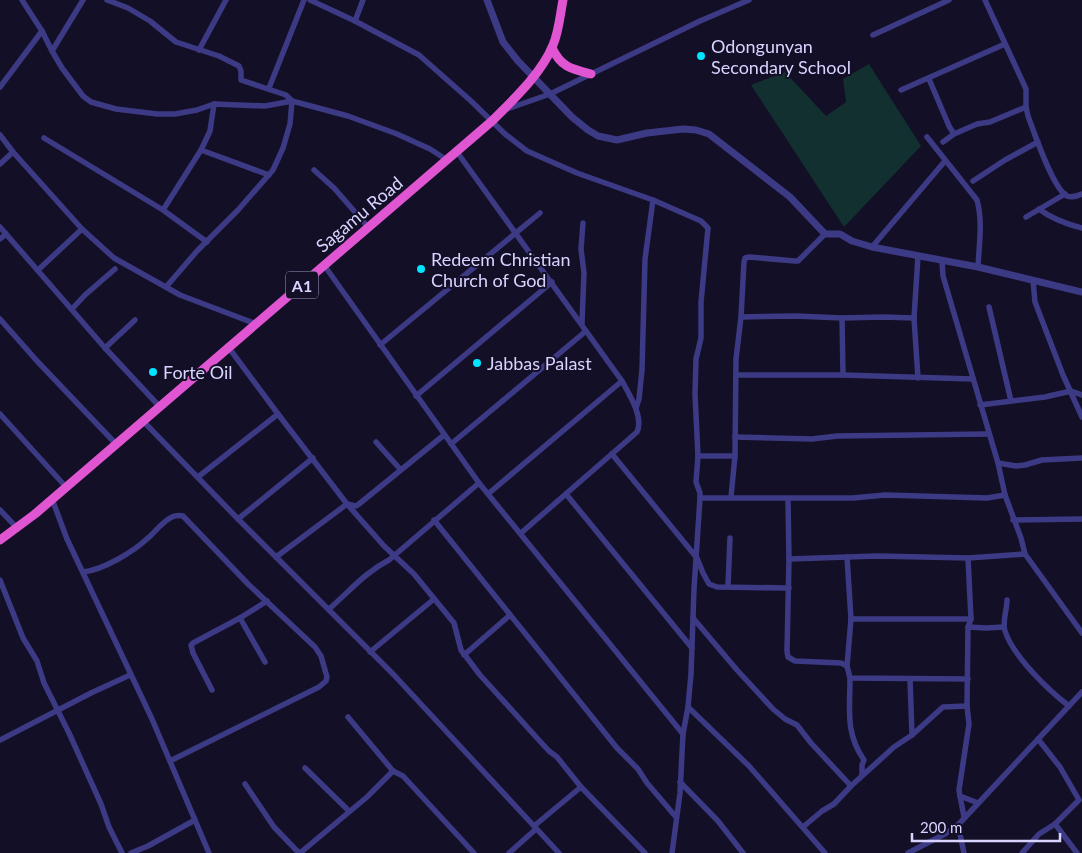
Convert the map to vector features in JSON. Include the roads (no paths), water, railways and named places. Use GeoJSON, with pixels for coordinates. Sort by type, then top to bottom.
{"type":"FeatureCollection","features":[{"type":"Feature","properties":{"kind":"highway","name":"Sagamu Road"},"geometry":{"type":"LineString","coordinates":[[0,540],[52,500],[492,121],[534,76],[552,48],[557,35],[563,0]]}},
{"type":"Feature","properties":{"kind":"highway"},"geometry":{"type":"LineString","coordinates":[[552,48],[557,59],[565,65],[591,74]]}},
{"type":"Feature","properties":{"kind":"street"},"geometry":{"type":"LineString","coordinates":[[22,0],[42,31],[52,52],[83,96],[91,102],[105,107],[157,114],[175,114],[197,110],[214,104],[265,106],[292,101],[348,116],[398,134],[430,149],[447,160]]}},
{"type":"Feature","properties":{"kind":"street"},"geometry":{"type":"LineString","coordinates":[[52,52],[83,0]]}},
{"type":"Feature","properties":{"kind":"street"},"geometry":{"type":"LineString","coordinates":[[107,0],[128,8],[150,21],[176,42],[219,56],[238,66],[242,72],[241,80],[286,94],[292,101],[290,124],[274,170],[166,287]]}},
{"type":"Feature","properties":{"kind":"street"},"geometry":{"type":"LineString","coordinates":[[199,50],[226,0]]}},
{"type":"Feature","properties":{"kind":"street"},"geometry":{"type":"LineString","coordinates":[[269,88],[304,0]]}},
{"type":"Feature","properties":{"kind":"street"},"geometry":{"type":"LineString","coordinates":[[310,0],[355,21],[419,55],[527,152],[577,173],[653,200],[701,221],[708,228],[701,302],[701,338],[696,359],[695,394],[698,456],[696,482],[700,498],[693,638],[680,793],[674,809]]}},
{"type":"Feature","properties":{"kind":"street"},"geometry":{"type":"LineString","coordinates":[[355,21],[363,0]]}},
{"type":"Feature","properties":{"kind":"street"},"geometry":{"type":"LineString","coordinates":[[487,0],[503,42],[525,70],[534,76],[588,130],[607,139],[617,140],[648,133],[683,129],[709,134],[790,197],[825,234]]}},
{"type":"Feature","properties":{"kind":"street"},"geometry":{"type":"LineString","coordinates":[[503,110],[550,94],[749,0]]}},
{"type":"Feature","properties":{"kind":"street"},"geometry":{"type":"LineString","coordinates":[[873,35],[949,0]]}},
{"type":"Feature","properties":{"kind":"street"},"geometry":{"type":"LineString","coordinates":[[984,0],[1026,89],[1026,107],[1049,170],[1065,194],[1069,196],[1082,194]]}},
{"type":"Feature","properties":{"kind":"street"},"geometry":{"type":"LineString","coordinates":[[0,86],[42,31]]}},
{"type":"Feature","properties":{"kind":"street"},"geometry":{"type":"LineString","coordinates":[[901,90],[1005,44]]}},
{"type":"Feature","properties":{"kind":"street"},"geometry":{"type":"LineString","coordinates":[[929,79],[954,134]]}},
{"type":"Feature","properties":{"kind":"street"},"geometry":{"type":"LineString","coordinates":[[162,210],[201,150],[210,131],[214,104]]}},
{"type":"Feature","properties":{"kind":"street"},"geometry":{"type":"LineString","coordinates":[[943,142],[954,134],[977,124],[990,122],[1026,107]]}},
{"type":"Feature","properties":{"kind":"street"},"geometry":{"type":"LineString","coordinates":[[0,136],[82,229],[114,258],[166,287],[208,307],[256,324]]}},
{"type":"Feature","properties":{"kind":"street"},"geometry":{"type":"LineString","coordinates":[[927,137],[977,200],[980,209],[978,267]]}},
{"type":"Feature","properties":{"kind":"street"},"geometry":{"type":"LineString","coordinates":[[44,138],[162,210],[207,242]]}},
{"type":"Feature","properties":{"kind":"street"},"geometry":{"type":"LineString","coordinates":[[973,181],[1038,142]]}},
{"type":"Feature","properties":{"kind":"street"},"geometry":{"type":"LineString","coordinates":[[201,150],[269,175]]}},
{"type":"Feature","properties":{"kind":"street"},"geometry":{"type":"LineString","coordinates":[[0,164],[13,152]]}},
{"type":"Feature","properties":{"kind":"street"},"geometry":{"type":"LineString","coordinates":[[457,152],[582,323],[622,381],[636,408],[639,430],[520,533]]}},
{"type":"Feature","properties":{"kind":"street"},"geometry":{"type":"LineString","coordinates":[[872,247],[945,161]]}},
{"type":"Feature","properties":{"kind":"street"},"geometry":{"type":"LineString","coordinates":[[314,170],[334,188],[368,227]]}},
{"type":"Feature","properties":{"kind":"street"},"geometry":{"type":"LineString","coordinates":[[1026,217],[1065,194]]}},
{"type":"Feature","properties":{"kind":"street"},"geometry":{"type":"LineString","coordinates":[[636,408],[639,399],[642,370],[645,259],[653,200]]}},
{"type":"Feature","properties":{"kind":"street"},"geometry":{"type":"LineString","coordinates":[[1039,209],[1049,217],[1082,228]]}},
{"type":"Feature","properties":{"kind":"street"},"geometry":{"type":"LineString","coordinates":[[380,345],[540,213]]}},
{"type":"Feature","properties":{"kind":"street"},"geometry":{"type":"LineString","coordinates":[[582,323],[584,273],[581,249],[583,224]]}},
{"type":"Feature","properties":{"kind":"street"},"geometry":{"type":"LineString","coordinates":[[0,227],[106,348],[160,406]]}},
{"type":"Feature","properties":{"kind":"street"},"geometry":{"type":"LineString","coordinates":[[38,270],[82,229]]}},
{"type":"Feature","properties":{"kind":"street"},"geometry":{"type":"LineString","coordinates":[[0,239],[6,234]]}},
{"type":"Feature","properties":{"kind":"street"},"geometry":{"type":"LineString","coordinates":[[731,497],[735,456],[737,345],[745,258],[761,257],[794,262],[825,234],[840,234],[852,241],[872,247],[978,267],[1082,292]]}},
{"type":"Feature","properties":{"kind":"street"},"geometry":{"type":"LineString","coordinates":[[918,256],[914,318],[918,378]]}},
{"type":"Feature","properties":{"kind":"street"},"geometry":{"type":"LineString","coordinates":[[942,261],[943,276],[998,463],[1005,495],[1025,554],[1082,633]]}},
{"type":"Feature","properties":{"kind":"street"},"geometry":{"type":"LineString","coordinates":[[324,265],[478,483],[684,734]]}},
{"type":"Feature","properties":{"kind":"street"},"geometry":{"type":"LineString","coordinates":[[72,309],[115,269]]}},
{"type":"Feature","properties":{"kind":"street"},"geometry":{"type":"LineString","coordinates":[[1033,280],[1035,302],[1082,417]]}},
{"type":"Feature","properties":{"kind":"street"},"geometry":{"type":"LineString","coordinates":[[416,396],[552,282]]}},
{"type":"Feature","properties":{"kind":"street"},"geometry":{"type":"LineString","coordinates":[[989,307],[1011,401]]}},
{"type":"Feature","properties":{"kind":"street"},"geometry":{"type":"LineString","coordinates":[[741,317],[914,318]]}},
{"type":"Feature","properties":{"kind":"street"},"geometry":{"type":"LineString","coordinates":[[842,318],[843,375]]}},
{"type":"Feature","properties":{"kind":"street"},"geometry":{"type":"LineString","coordinates":[[0,319],[116,444]]}},
{"type":"Feature","properties":{"kind":"street"},"geometry":{"type":"LineString","coordinates":[[106,348],[135,320]]}},
{"type":"Feature","properties":{"kind":"street"},"geometry":{"type":"LineString","coordinates":[[451,444],[586,331]]}},
{"type":"Feature","properties":{"kind":"street"},"geometry":{"type":"LineString","coordinates":[[229,348],[373,535],[414,574],[454,623],[464,655],[537,738],[557,757],[581,787],[645,853]]}},
{"type":"Feature","properties":{"kind":"street"},"geometry":{"type":"LineString","coordinates":[[736,375],[843,375],[973,379]]}},
{"type":"Feature","properties":{"kind":"street"},"geometry":{"type":"LineString","coordinates":[[488,494],[622,381]]}},
{"type":"Feature","properties":{"kind":"street"},"geometry":{"type":"LineString","coordinates":[[980,405],[1071,392],[1082,395]]}},
{"type":"Feature","properties":{"kind":"street"},"geometry":{"type":"LineString","coordinates":[[0,414],[66,487]]}},
{"type":"Feature","properties":{"kind":"street"},"geometry":{"type":"LineString","coordinates":[[198,477],[278,414]]}},
{"type":"Feature","properties":{"kind":"street"},"geometry":{"type":"LineString","coordinates":[[143,420],[238,519],[329,609],[559,853]]}},
{"type":"Feature","properties":{"kind":"street"},"geometry":{"type":"LineString","coordinates":[[0,425],[6,421]]}},
{"type":"Feature","properties":{"kind":"street"},"geometry":{"type":"LineString","coordinates":[[735,437],[812,439],[854,436],[955,436],[988,434]]}},
{"type":"Feature","properties":{"kind":"street"},"geometry":{"type":"LineString","coordinates":[[348,504],[356,506],[359,504],[444,435]]}},
{"type":"Feature","properties":{"kind":"street"},"geometry":{"type":"LineString","coordinates":[[376,442],[400,470]]}},
{"type":"Feature","properties":{"kind":"street"},"geometry":{"type":"LineString","coordinates":[[612,454],[686,543],[697,558],[709,584],[712,586],[789,588]]}},
{"type":"Feature","properties":{"kind":"street"},"geometry":{"type":"LineString","coordinates":[[698,456],[735,456]]}},
{"type":"Feature","properties":{"kind":"street"},"geometry":{"type":"LineString","coordinates":[[238,519],[313,458]]}},
{"type":"Feature","properties":{"kind":"street"},"geometry":{"type":"LineString","coordinates":[[998,463],[1025,465],[1042,460],[1082,458]]}},
{"type":"Feature","properties":{"kind":"street"},"geometry":{"type":"LineString","coordinates":[[329,609],[374,568],[389,560],[478,483]]}},
{"type":"Feature","properties":{"kind":"street"},"geometry":{"type":"LineString","coordinates":[[566,494],[692,648]]}},
{"type":"Feature","properties":{"kind":"street"},"geometry":{"type":"LineString","coordinates":[[700,498],[788,499],[885,496],[987,498],[1005,495]]}},
{"type":"Feature","properties":{"kind":"street"},"geometry":{"type":"LineString","coordinates":[[788,499],[788,657],[795,661],[845,662]]}},
{"type":"Feature","properties":{"kind":"street"},"geometry":{"type":"LineString","coordinates":[[52,500],[67,539],[170,760],[209,853]]}},
{"type":"Feature","properties":{"kind":"street"},"geometry":{"type":"LineString","coordinates":[[276,557],[348,504]]}},
{"type":"Feature","properties":{"kind":"street"},"geometry":{"type":"LineString","coordinates":[[0,510],[16,528]]}},
{"type":"Feature","properties":{"kind":"street"},"geometry":{"type":"LineString","coordinates":[[87,580],[94,571],[137,547],[172,516],[183,516],[248,584],[300,632],[320,654],[328,677],[319,687],[170,760]]}},
{"type":"Feature","properties":{"kind":"street"},"geometry":{"type":"LineString","coordinates":[[1013,520],[1082,519]]}},
{"type":"Feature","properties":{"kind":"street"},"geometry":{"type":"LineString","coordinates":[[434,520],[617,748],[674,809],[676,817],[672,853]]}},
{"type":"Feature","properties":{"kind":"street"},"geometry":{"type":"LineString","coordinates":[[686,543],[698,538]]}},
{"type":"Feature","properties":{"kind":"street"},"geometry":{"type":"LineString","coordinates":[[728,586],[730,538]]}},
{"type":"Feature","properties":{"kind":"street"},"geometry":{"type":"LineString","coordinates":[[789,559],[878,556],[968,558],[1025,554]]}},
{"type":"Feature","properties":{"kind":"street"},"geometry":{"type":"LineString","coordinates":[[847,557],[851,619],[845,662],[850,678],[852,737],[864,760],[862,776]]}},
{"type":"Feature","properties":{"kind":"street"},"geometry":{"type":"LineString","coordinates":[[964,817],[959,783],[969,724],[967,706],[968,627],[970,619],[968,558]]}},
{"type":"Feature","properties":{"kind":"street"},"geometry":{"type":"LineString","coordinates":[[83,572],[94,571]]}},
{"type":"Feature","properties":{"kind":"street"},"geometry":{"type":"LineString","coordinates":[[0,580],[23,638],[37,662],[44,683],[102,804],[109,827],[122,853]]}},
{"type":"Feature","properties":{"kind":"street"},"geometry":{"type":"LineString","coordinates":[[370,652],[434,599]]}},
{"type":"Feature","properties":{"kind":"street"},"geometry":{"type":"LineString","coordinates":[[1007,600],[1004,627],[1010,642],[1031,670],[1069,706]]}},
{"type":"Feature","properties":{"kind":"street"},"geometry":{"type":"LineString","coordinates":[[212,690],[193,652],[192,645],[196,640],[240,618],[267,601]]}},
{"type":"Feature","properties":{"kind":"street"},"geometry":{"type":"LineString","coordinates":[[464,655],[510,615]]}},
{"type":"Feature","properties":{"kind":"street"},"geometry":{"type":"LineString","coordinates":[[240,618],[265,662]]}},
{"type":"Feature","properties":{"kind":"street"},"geometry":{"type":"LineString","coordinates":[[693,618],[773,709],[785,719],[797,725],[811,744],[851,786]]}},
{"type":"Feature","properties":{"kind":"street"},"geometry":{"type":"LineString","coordinates":[[851,619],[970,619]]}},
{"type":"Feature","properties":{"kind":"street"},"geometry":{"type":"LineString","coordinates":[[968,627],[1004,627]]}},
{"type":"Feature","properties":{"kind":"street"},"geometry":{"type":"LineString","coordinates":[[686,641],[693,638]]}},
{"type":"Feature","properties":{"kind":"street"},"geometry":{"type":"LineString","coordinates":[[0,740],[90,693],[130,675]]}},
{"type":"Feature","properties":{"kind":"street"},"geometry":{"type":"LineString","coordinates":[[850,678],[968,679]]}},
{"type":"Feature","properties":{"kind":"street"},"geometry":{"type":"LineString","coordinates":[[910,679],[912,735]]}},
{"type":"Feature","properties":{"kind":"street"},"geometry":{"type":"LineString","coordinates":[[908,853],[945,834],[958,824],[1082,692]]}},
{"type":"Feature","properties":{"kind":"street"},"geometry":{"type":"LineString","coordinates":[[804,827],[822,811],[834,804],[879,760],[912,735],[943,707],[967,706]]}},
{"type":"Feature","properties":{"kind":"street"},"geometry":{"type":"LineString","coordinates":[[688,707],[749,766],[825,853]]}},
{"type":"Feature","properties":{"kind":"street"},"geometry":{"type":"LineString","coordinates":[[348,717],[393,771],[403,776],[474,853]]}},
{"type":"Feature","properties":{"kind":"street"},"geometry":{"type":"LineString","coordinates":[[912,724],[921,727]]}},
{"type":"Feature","properties":{"kind":"street"},"geometry":{"type":"LineString","coordinates":[[1022,853],[1039,834],[1055,824],[1078,802],[1079,798],[1060,767],[1038,739]]}},
{"type":"Feature","properties":{"kind":"street"},"geometry":{"type":"LineString","coordinates":[[864,760],[879,760]]}},
{"type":"Feature","properties":{"kind":"street"},"geometry":{"type":"LineString","coordinates":[[305,768],[350,811]]}},
{"type":"Feature","properties":{"kind":"street"},"geometry":{"type":"LineString","coordinates":[[245,784],[274,827],[299,853],[350,811],[393,771]]}},
{"type":"Feature","properties":{"kind":"street"},"geometry":{"type":"LineString","coordinates":[[680,782],[718,821],[740,852]]}},
{"type":"Feature","properties":{"kind":"street"},"geometry":{"type":"LineString","coordinates":[[509,853],[535,827],[581,787]]}},
{"type":"Feature","properties":{"kind":"street"},"geometry":{"type":"LineString","coordinates":[[680,793],[688,790]]}},
{"type":"Feature","properties":{"kind":"street"},"geometry":{"type":"LineString","coordinates":[[960,796],[978,803]]}},
{"type":"Feature","properties":{"kind":"street"},"geometry":{"type":"LineString","coordinates":[[132,853],[195,820]]}},
{"type":"Feature","properties":{"kind":"street"},"geometry":{"type":"LineString","coordinates":[[958,824],[964,853]]}},
{"type":"Feature","properties":{"kind":"street"},"geometry":{"type":"LineString","coordinates":[[1055,824],[1077,853]]}},
{"type":"Feature","properties":{"kind":"place","name":"Odongunyan Secondary School"},"geometry":{"type":"Point","coordinates":[701,56]}},
{"type":"Feature","properties":{"kind":"place","name":"Redeem Christian Church of God"},"geometry":{"type":"Point","coordinates":[421,269]}},
{"type":"Feature","properties":{"kind":"place","name":"Jabbas Palast"},"geometry":{"type":"Point","coordinates":[477,363]}},
{"type":"Feature","properties":{"kind":"place","name":"Forte Oil"},"geometry":{"type":"Point","coordinates":[153,372]}}]}
